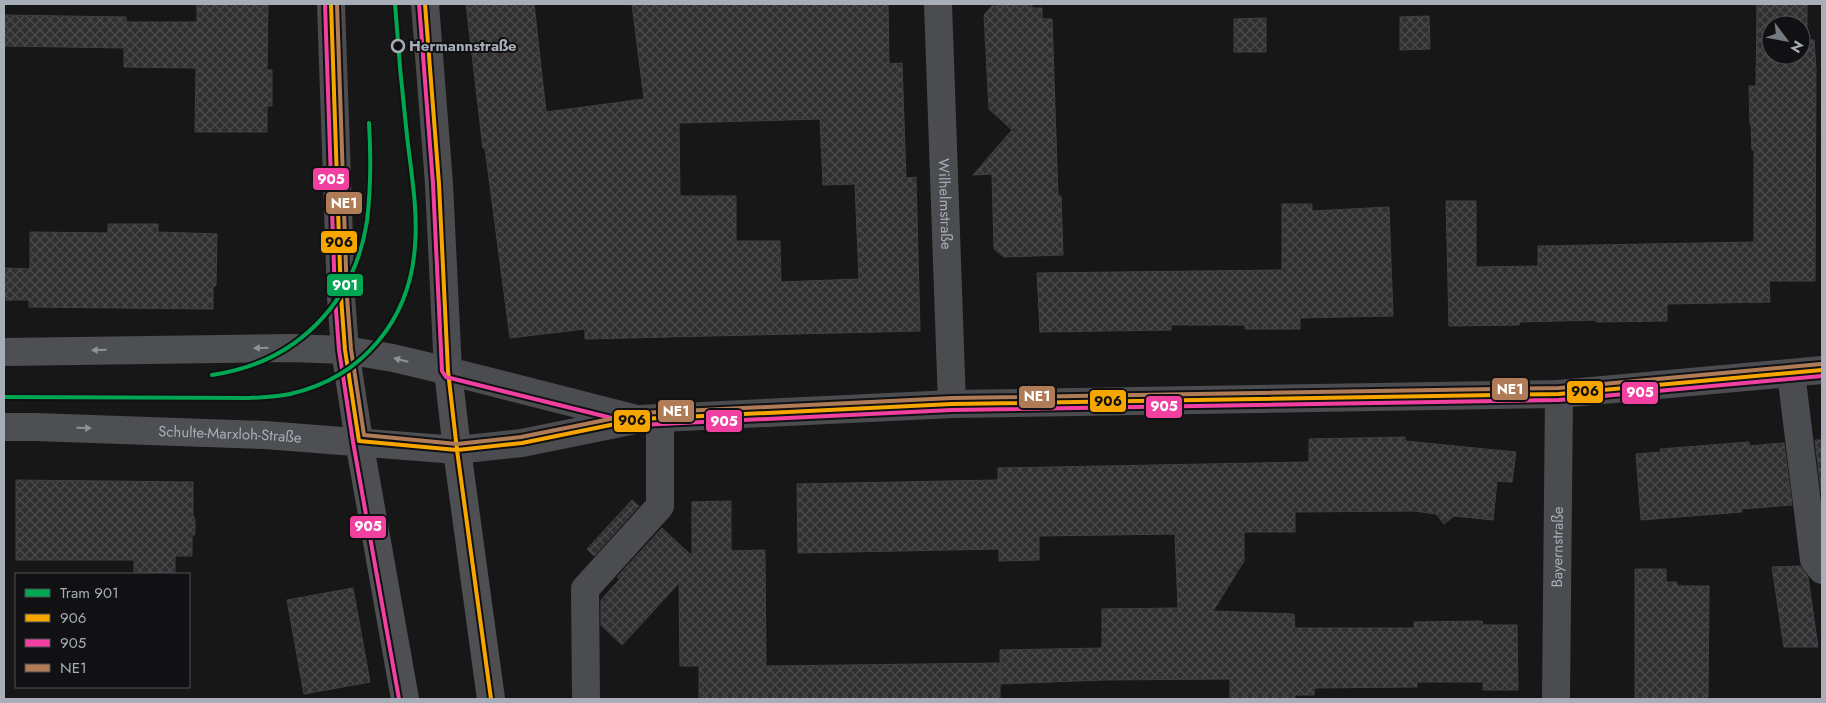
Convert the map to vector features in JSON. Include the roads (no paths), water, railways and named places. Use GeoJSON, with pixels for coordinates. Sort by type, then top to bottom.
{"type":"FeatureCollection","features":[{"type":"Feature","properties":{"kind":"main road"},"geometry":{"type":"LineString","coordinates":[[4,352],[290,348],[345,350],[393,358],[448,371],[491,699]]}},
{"type":"Feature","properties":{"kind":"main road"},"geometry":{"type":"LineString","coordinates":[[345,350],[359,441],[405,699]]}},
{"type":"Feature","properties":{"kind":"main road","name":"Schulte-Marxloh-Straße"},"geometry":{"type":"LineString","coordinates":[[4,427],[265,434],[457,450]]}},
{"type":"Feature","properties":{"kind":"street"},"geometry":{"type":"LineString","coordinates":[[331,4],[341,297],[345,350]]}},
{"type":"Feature","properties":{"kind":"street"},"geometry":{"type":"LineString","coordinates":[[425,4],[439,184],[448,371],[650,419]]}},
{"type":"Feature","properties":{"kind":"street","name":"Wilhelmstraße"},"geometry":{"type":"LineString","coordinates":[[938,4],[952,404]]}},
{"type":"Feature","properties":{"kind":"street"},"geometry":{"type":"LineString","coordinates":[[457,450],[522,443],[650,419],[952,404],[1559,394],[1822,370]]}},
{"type":"Feature","properties":{"kind":"street"},"geometry":{"type":"LineString","coordinates":[[1792,372],[1814,560],[1822,570]]}},
{"type":"Feature","properties":{"kind":"street","name":"Bayernstraße"},"geometry":{"type":"LineString","coordinates":[[1556,699],[1559,394]]}},
{"type":"Feature","properties":{"kind":"street"},"geometry":{"type":"LineString","coordinates":[[586,699],[585,589],[660,506],[650,419]]}},
{"type":"Feature","properties":{"kind":"tram line","name":"901"},"geometry":{"type":"LineString","coordinates":[[4,397],[249,398],[275,396],[290,394],[316,386],[340,374],[361,359],[378,341],[393,320],[404,298],[411,273],[415,246],[415,204],[395,4]]}},
{"type":"Feature","properties":{"kind":"tram line","name":"901"},"geometry":{"type":"LineString","coordinates":[[212,375],[242,368],[269,358],[294,343],[316,325],[334,303],[349,279],[360,251],[367,221],[370,172],[369,123]]}},
{"type":"Feature","properties":{"kind":"place","name":"Hermannstraße"},"geometry":{"type":"Point","coordinates":[398,46]}}]}
